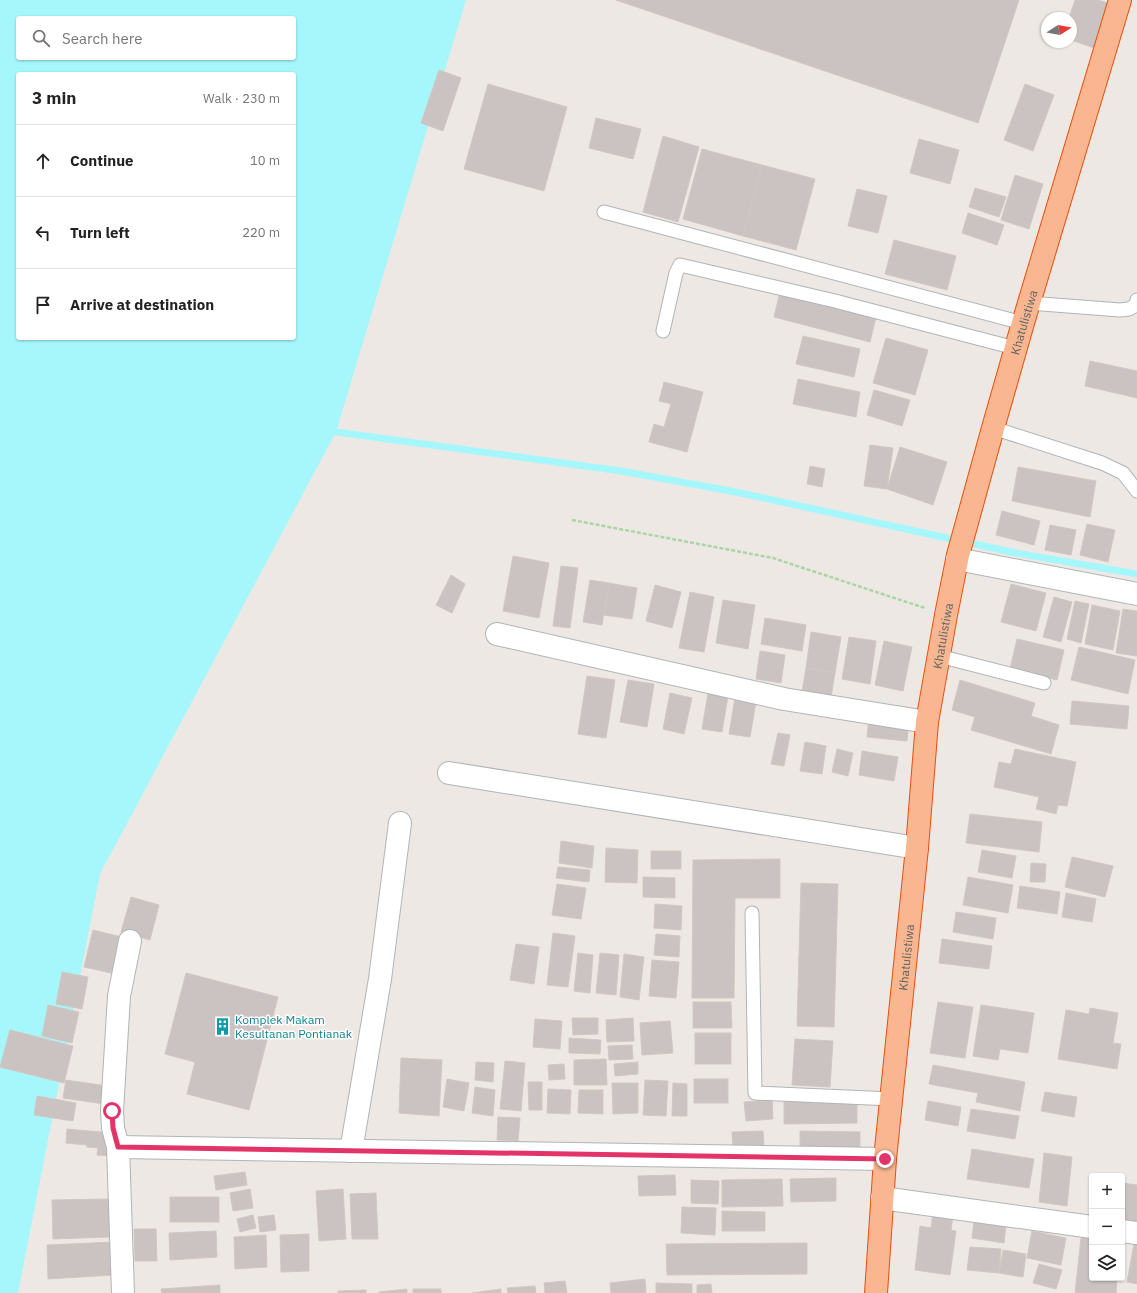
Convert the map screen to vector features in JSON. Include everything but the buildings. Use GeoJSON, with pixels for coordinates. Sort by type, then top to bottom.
{"type":"FeatureCollection","features":[{"type":"Feature","properties":{"kind":"highway","name":"Khatulistiwa"},"geometry":{"type":"LineString","coordinates":[[876,1293],[885,1159],[918,848],[927,722],[940,656],[946,615],[957,557],[993,428],[1120,0]]}},
{"type":"Feature","properties":{"kind":"street"},"geometry":{"type":"LineString","coordinates":[[957,557],[1137,594]]}},
{"type":"Feature","properties":{"kind":"street"},"geometry":{"type":"LineString","coordinates":[[497,634],[784,699],[927,722]]}},
{"type":"Feature","properties":{"kind":"street"},"geometry":{"type":"LineString","coordinates":[[449,773],[918,848]]}},
{"type":"Feature","properties":{"kind":"street"},"geometry":{"type":"LineString","coordinates":[[351,1151],[380,979],[400,823]]}},
{"type":"Feature","properties":{"kind":"street"},"geometry":{"type":"LineString","coordinates":[[123,1293],[118,1147],[113,1128],[112,1111],[118,1004],[130,941]]}},
{"type":"Feature","properties":{"kind":"street"},"geometry":{"type":"LineString","coordinates":[[118,1147],[885,1159]]}},
{"type":"Feature","properties":{"kind":"street"},"geometry":{"type":"LineString","coordinates":[[882,1198],[1089,1227]]}},
{"type":"Feature","properties":{"kind":"street"},"geometry":{"type":"LineString","coordinates":[[1125,1231],[1137,1233]]}},
{"type":"Feature","properties":{"kind":"lane"},"geometry":{"type":"LineString","coordinates":[[604,212],[1026,313],[1129,309],[1136,305],[1137,300]]}},
{"type":"Feature","properties":{"kind":"lane"},"geometry":{"type":"LineString","coordinates":[[663,331],[676,273],[680,265],[835,301],[1016,348]]}},
{"type":"Feature","properties":{"kind":"lane"},"geometry":{"type":"LineString","coordinates":[[993,428],[1102,463],[1123,473],[1137,491]]}},
{"type":"Feature","properties":{"kind":"lane"},"geometry":{"type":"LineString","coordinates":[[940,656],[1044,683]]}},
{"type":"Feature","properties":{"kind":"lane"},"geometry":{"type":"LineString","coordinates":[[752,913],[755,1093],[892,1098]]}},
{"type":"Feature","properties":{"kind":"path"},"geometry":{"type":"LineString","coordinates":[[572,520],[773,558],[946,615]]}},
{"type":"Feature","properties":{"kind":"water"},"geometry":{"type":"Polygon","coordinates":[[[0,0],[466,0],[336,432],[100,874],[18,1293],[0,1293],[0,0]]]}},
{"type":"Feature","properties":{"kind":"waterway"},"geometry":{"type":"LineString","coordinates":[[336,432],[621,471],[736,492],[1016,553],[1137,574]]}},
{"type":"Feature","properties":{"kind":"place","name":"Komplek Makam Kesultanan Pontianak"},"geometry":{"type":"Point","coordinates":[222,1026]}},
{"type":"Feature","properties":{"kind":"route"},"geometry":{"type":"LineString","coordinates":[[112,1111],[113,1128],[118,1147],[885,1159]]}}]}
